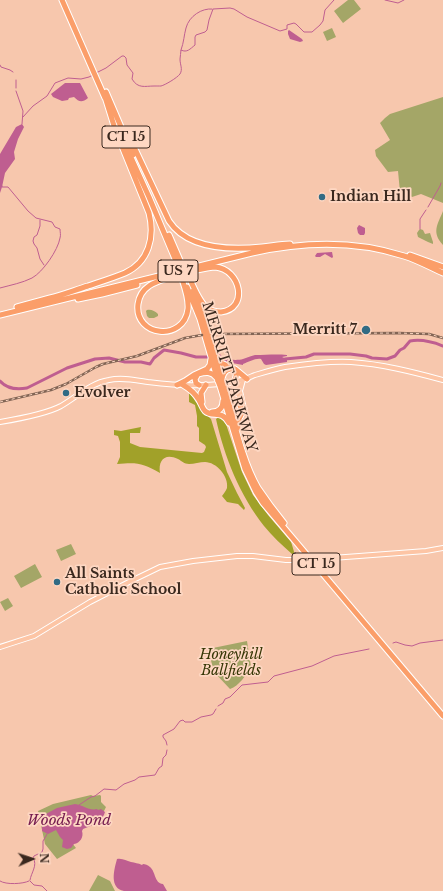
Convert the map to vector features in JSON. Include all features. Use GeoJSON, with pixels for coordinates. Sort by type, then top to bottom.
{"type":"FeatureCollection","features":[{"type":"Feature","properties":{"kind":"highway","name":"CT 15"},"geometry":{"type":"LineString","coordinates":[[64,0],[114,109],[185,277]]}},
{"type":"Feature","properties":{"kind":"highway","name":"CT 15"},"geometry":{"type":"LineString","coordinates":[[99,79],[115,129],[150,196]]}},
{"type":"Feature","properties":{"kind":"highway"},"geometry":{"type":"LineString","coordinates":[[150,196],[153,203],[168,218],[174,228],[197,242],[227,247],[259,247],[290,244]]}},
{"type":"Feature","properties":{"kind":"highway"},"geometry":{"type":"LineString","coordinates":[[48,302],[125,273],[138,264],[146,254],[151,239],[153,203]]}},
{"type":"Feature","properties":{"kind":"highway","name":"US 7"},"geometry":{"type":"LineString","coordinates":[[48,302],[252,251],[290,244],[328,242],[367,245],[404,253],[443,267]]}},
{"type":"Feature","properties":{"kind":"highway"},"geometry":{"type":"LineString","coordinates":[[0,313],[40,303],[102,294],[185,277],[197,270],[276,250],[309,245]]}},
{"type":"Feature","properties":{"kind":"highway","name":"US 7"},"geometry":{"type":"LineString","coordinates":[[48,302],[257,252],[309,245],[347,246],[385,251],[412,259],[443,273]]}},
{"type":"Feature","properties":{"kind":"highway"},"geometry":{"type":"LineString","coordinates":[[185,277],[204,305],[209,309],[221,312],[232,307],[237,300],[239,293],[237,284],[232,275],[227,271],[216,268],[197,270]]}},
{"type":"Feature","properties":{"kind":"highway"},"geometry":{"type":"LineString","coordinates":[[185,277],[188,303],[187,312],[183,322],[166,332],[156,331],[149,328],[142,320],[138,311],[139,301],[143,292],[149,286],[157,282],[185,277]]}},
{"type":"Feature","properties":{"kind":"highway","name":"MERRITT PARKWAY"},"geometry":{"type":"LineString","coordinates":[[185,277],[200,307],[211,343],[222,394],[233,432],[245,469],[256,492],[263,503],[443,716]]}},
{"type":"Feature","properties":{"kind":"highway","name":"MERRITT PARKWAY"},"geometry":{"type":"LineString","coordinates":[[185,277],[230,407],[247,463],[255,482],[272,508],[315,561],[443,712]]}},
{"type":"Feature","properties":{"kind":"highway"},"geometry":{"type":"LineString","coordinates":[[0,313],[32,307],[40,303]]}},
{"type":"Feature","properties":{"kind":"highway"},"geometry":{"type":"LineString","coordinates":[[211,343],[220,362],[235,369],[245,379]]}},
{"type":"Feature","properties":{"kind":"highway"},"geometry":{"type":"LineString","coordinates":[[209,350],[211,363],[208,368],[180,385],[194,393],[207,412],[221,415],[227,419],[233,432]]}},
{"type":"Feature","properties":{"kind":"highway"},"geometry":{"type":"LineString","coordinates":[[221,384],[222,376],[226,370],[231,369],[237,374],[235,382]]}},
{"type":"Feature","properties":{"kind":"highway"},"geometry":{"type":"LineString","coordinates":[[199,385],[195,377],[198,374],[206,372],[213,374],[221,384]]}},
{"type":"Feature","properties":{"kind":"highway"},"geometry":{"type":"LineString","coordinates":[[206,385],[200,396],[205,408],[208,411],[214,412],[221,408],[223,402],[222,394]]}},
{"type":"Feature","properties":{"kind":"highway"},"geometry":{"type":"LineString","coordinates":[[230,407],[234,412],[239,413],[241,410],[240,404]]}},
{"type":"Feature","properties":{"kind":"highway"},"geometry":{"type":"LineString","coordinates":[[242,448],[238,425],[239,419],[244,413]]}},
{"type":"Feature","properties":{"kind":"main road"},"geometry":{"type":"LineString","coordinates":[[0,422],[55,409],[93,385],[110,379],[180,385],[206,385],[235,382],[284,367],[348,362],[400,369],[443,380]]}},
{"type":"Feature","properties":{"kind":"main road"},"geometry":{"type":"LineString","coordinates":[[244,413],[240,391],[245,379]]}},
{"type":"Feature","properties":{"kind":"main road"},"geometry":{"type":"LineString","coordinates":[[235,382],[240,404]]}},
{"type":"Feature","properties":{"kind":"main road"},"geometry":{"type":"LineString","coordinates":[[0,647],[34,636],[90,602],[160,567],[193,560],[237,556],[252,556],[286,560],[309,560],[426,551],[443,548]]}},
{"type":"Feature","properties":{"kind":"green space"},"geometry":{"type":"Polygon","coordinates":[[[348,0],[354,0],[361,9],[343,23],[334,11],[348,0]]]}},
{"type":"Feature","properties":{"kind":"green space"},"geometry":{"type":"Polygon","coordinates":[[[332,28],[336,37],[327,41],[323,32],[332,28]]]}},
{"type":"Feature","properties":{"kind":"green space"},"geometry":{"type":"Polygon","coordinates":[[[443,97],[443,203],[421,194],[412,197],[408,194],[400,192],[398,171],[388,172],[376,156],[375,150],[390,140],[380,123],[390,114],[443,97]]]}},
{"type":"Feature","properties":{"kind":"green space"},"geometry":{"type":"Polygon","coordinates":[[[443,211],[443,245],[436,232],[443,211]]]}},
{"type":"Feature","properties":{"kind":"green space"},"geometry":{"type":"Polygon","coordinates":[[[420,229],[423,230],[425,234],[430,233],[433,244],[418,237],[417,233],[420,229]]]}},
{"type":"Feature","properties":{"kind":"green space"},"geometry":{"type":"Polygon","coordinates":[[[147,310],[154,311],[158,314],[158,316],[149,318],[147,316],[147,310]]]}},
{"type":"Feature","properties":{"kind":"green space"},"geometry":{"type":"Polygon","coordinates":[[[71,544],[76,554],[61,561],[56,550],[71,544]]]}},
{"type":"Feature","properties":{"kind":"green space"},"geometry":{"type":"Polygon","coordinates":[[[35,564],[42,577],[21,588],[14,576],[35,564]]]}},
{"type":"Feature","properties":{"kind":"green space"},"geometry":{"type":"Polygon","coordinates":[[[8,598],[13,606],[5,611],[0,602],[8,598]]]}},
{"type":"Feature","properties":{"kind":"green space","name":"Honeyhill Ballfields"},"geometry":{"type":"Polygon","coordinates":[[[247,641],[251,667],[245,677],[230,689],[214,672],[208,649],[247,641]]]}},
{"type":"Feature","properties":{"kind":"green space","name":"Woods Pond"},"geometry":{"type":"Polygon","coordinates":[[[91,795],[101,796],[101,802],[106,807],[103,813],[83,828],[82,834],[72,843],[76,848],[57,859],[45,844],[38,811],[53,804],[91,795]]]}},
{"type":"Feature","properties":{"kind":"green space"},"geometry":{"type":"Polygon","coordinates":[[[98,875],[110,881],[115,891],[89,891],[98,875]]]}},
{"type":"Feature","properties":{"kind":"shaded area"},"geometry":{"type":"Polygon","coordinates":[[[189,392],[202,411],[211,419],[227,472],[245,508],[244,510],[238,504],[227,502],[222,496],[227,488],[226,479],[221,470],[213,464],[203,462],[187,464],[173,457],[166,457],[161,461],[160,473],[140,464],[117,464],[120,457],[120,442],[118,436],[114,435],[114,430],[121,431],[141,427],[140,433],[130,433],[130,443],[140,447],[204,452],[206,447],[199,441],[199,428],[197,426],[195,405],[189,402],[189,392]]]}},
{"type":"Feature","properties":{"kind":"shaded area"},"geometry":{"type":"Polygon","coordinates":[[[219,417],[226,424],[242,472],[253,495],[291,542],[294,555],[267,530],[255,514],[240,489],[228,461],[219,433],[216,419],[219,417]]]}},
{"type":"Feature","properties":{"kind":"water"},"geometry":{"type":"Polygon","coordinates":[[[289,30],[303,41],[300,42],[290,39],[288,34],[289,30]]]}},
{"type":"Feature","properties":{"kind":"water"},"geometry":{"type":"Polygon","coordinates":[[[65,83],[80,83],[88,98],[81,101],[74,97],[62,101],[53,97],[51,94],[65,83]]]}},
{"type":"Feature","properties":{"kind":"water"},"geometry":{"type":"Polygon","coordinates":[[[22,124],[24,127],[14,152],[15,159],[5,173],[0,193],[0,154],[16,127],[22,124]]]}},
{"type":"Feature","properties":{"kind":"water"},"geometry":{"type":"Polygon","coordinates":[[[359,225],[365,228],[364,235],[360,235],[358,233],[357,228],[359,225]]]}},
{"type":"Feature","properties":{"kind":"water"},"geometry":{"type":"Polygon","coordinates":[[[332,252],[332,258],[325,254],[320,257],[315,256],[317,253],[332,252]]]}},
{"type":"Feature","properties":{"kind":"water"},"geometry":{"type":"Polygon","coordinates":[[[219,354],[224,358],[233,360],[243,359],[255,355],[287,355],[282,357],[287,359],[287,362],[266,365],[261,359],[259,359],[252,360],[243,365],[221,361],[219,354]]]}},
{"type":"Feature","properties":{"kind":"water","name":"Woods Pond"},"geometry":{"type":"Polygon","coordinates":[[[75,804],[91,809],[101,809],[105,812],[99,821],[83,829],[80,841],[74,844],[71,848],[67,849],[62,847],[63,840],[56,830],[48,834],[42,831],[42,819],[44,815],[57,808],[75,804]]]}},
{"type":"Feature","properties":{"kind":"water"},"geometry":{"type":"Polygon","coordinates":[[[117,859],[123,859],[129,862],[148,866],[152,869],[158,882],[163,884],[167,891],[124,891],[119,889],[114,882],[117,859]]]}},
{"type":"Feature","properties":{"kind":"waterway"},"geometry":{"type":"LineString","coordinates":[[96,73],[124,56],[126,58],[127,65],[133,73],[132,79],[134,82],[139,86],[161,86],[180,74],[181,50],[187,51],[190,49],[195,45],[196,35],[207,30],[213,9],[234,9],[247,17],[280,31],[287,29],[287,25],[294,23],[304,32],[312,32],[323,21],[325,10],[334,0]]}},
{"type":"Feature","properties":{"kind":"waterway"},"geometry":{"type":"LineString","coordinates":[[385,0],[398,3],[404,0]]}},
{"type":"Feature","properties":{"kind":"waterway"},"geometry":{"type":"LineString","coordinates":[[181,50],[186,28],[193,16],[200,11],[212,9]]}},
{"type":"Feature","properties":{"kind":"waterway"},"geometry":{"type":"LineString","coordinates":[[0,65],[1,67],[13,72]]}},
{"type":"Feature","properties":{"kind":"waterway"},"geometry":{"type":"LineString","coordinates":[[23,117],[33,106],[47,96],[55,83],[68,78],[81,79],[93,75]]}},
{"type":"Feature","properties":{"kind":"waterway"},"geometry":{"type":"LineString","coordinates":[[16,80],[16,88]]}},
{"type":"Feature","properties":{"kind":"waterway"},"geometry":{"type":"LineString","coordinates":[[16,91],[23,111],[22,124]]}},
{"type":"Feature","properties":{"kind":"waterway"},"geometry":{"type":"LineString","coordinates":[[428,207],[441,183]]}},
{"type":"Feature","properties":{"kind":"waterway"},"geometry":{"type":"LineString","coordinates":[[0,288],[32,278],[41,271],[59,243],[60,236],[60,229],[55,227],[52,222],[36,218],[28,211],[8,187],[2,186]]}},
{"type":"Feature","properties":{"kind":"waterway"},"geometry":{"type":"LineString","coordinates":[[420,229],[420,219],[426,210]]}},
{"type":"Feature","properties":{"kind":"waterway"},"geometry":{"type":"LineString","coordinates":[[40,220],[40,226],[33,241],[44,265]]}},
{"type":"Feature","properties":{"kind":"waterway"},"geometry":{"type":"LineString","coordinates":[[285,359],[306,357],[314,354],[350,354],[387,359],[395,356],[410,341],[427,341],[443,346]]}},
{"type":"Feature","properties":{"kind":"waterway"},"geometry":{"type":"LineString","coordinates":[[0,381],[6,386],[12,388],[27,388],[67,368],[95,359],[109,358],[125,362],[141,362],[150,364],[154,358],[164,350],[196,357],[207,357]]}},
{"type":"Feature","properties":{"kind":"waterway"},"geometry":{"type":"LineString","coordinates":[[393,643],[396,642],[412,646],[420,643],[443,640]]}},
{"type":"Feature","properties":{"kind":"waterway"},"geometry":{"type":"LineString","coordinates":[[218,706],[242,685],[268,682],[274,676],[312,666],[334,656],[369,649]]}},
{"type":"Feature","properties":{"kind":"waterway"},"geometry":{"type":"LineString","coordinates":[[167,745],[163,735],[174,729],[180,721],[183,720],[185,722],[192,722],[201,717],[213,714],[216,709]]}},
{"type":"Feature","properties":{"kind":"waterway"},"geometry":{"type":"LineString","coordinates":[[79,805],[104,789],[116,790],[124,784],[139,777],[155,775],[162,766],[163,758],[166,755],[167,750]]}},
{"type":"Feature","properties":{"kind":"waterway"},"geometry":{"type":"LineString","coordinates":[[30,880],[35,866],[33,858],[42,852],[43,841],[47,834]]}},
{"type":"Feature","properties":{"kind":"waterway"},"geometry":{"type":"LineString","coordinates":[[0,881],[14,884],[29,881]]}},
{"type":"Feature","properties":{"kind":"waterway"},"geometry":{"type":"LineString","coordinates":[[30,881],[34,885],[42,886],[47,891]]}},
{"type":"Feature","properties":{"kind":"railway"},"geometry":{"type":"LineString","coordinates":[[212,334],[399,333],[429,334],[443,338]]}},
{"type":"Feature","properties":{"kind":"railway"},"geometry":{"type":"LineString","coordinates":[[0,402],[51,390],[66,384],[103,364],[137,356],[185,338],[202,335]]}},
{"type":"Feature","properties":{"kind":"place","name":"Indian Hill"},"geometry":{"type":"Point","coordinates":[322,197]}},
{"type":"Feature","properties":{"kind":"place","name":"Merritt 7"},"geometry":{"type":"Point","coordinates":[366,330]}},
{"type":"Feature","properties":{"kind":"place","name":"Evolver"},"geometry":{"type":"Point","coordinates":[66,393]}},
{"type":"Feature","properties":{"kind":"place","name":"All Saints Catholic School"},"geometry":{"type":"Point","coordinates":[57,582]}}]}
